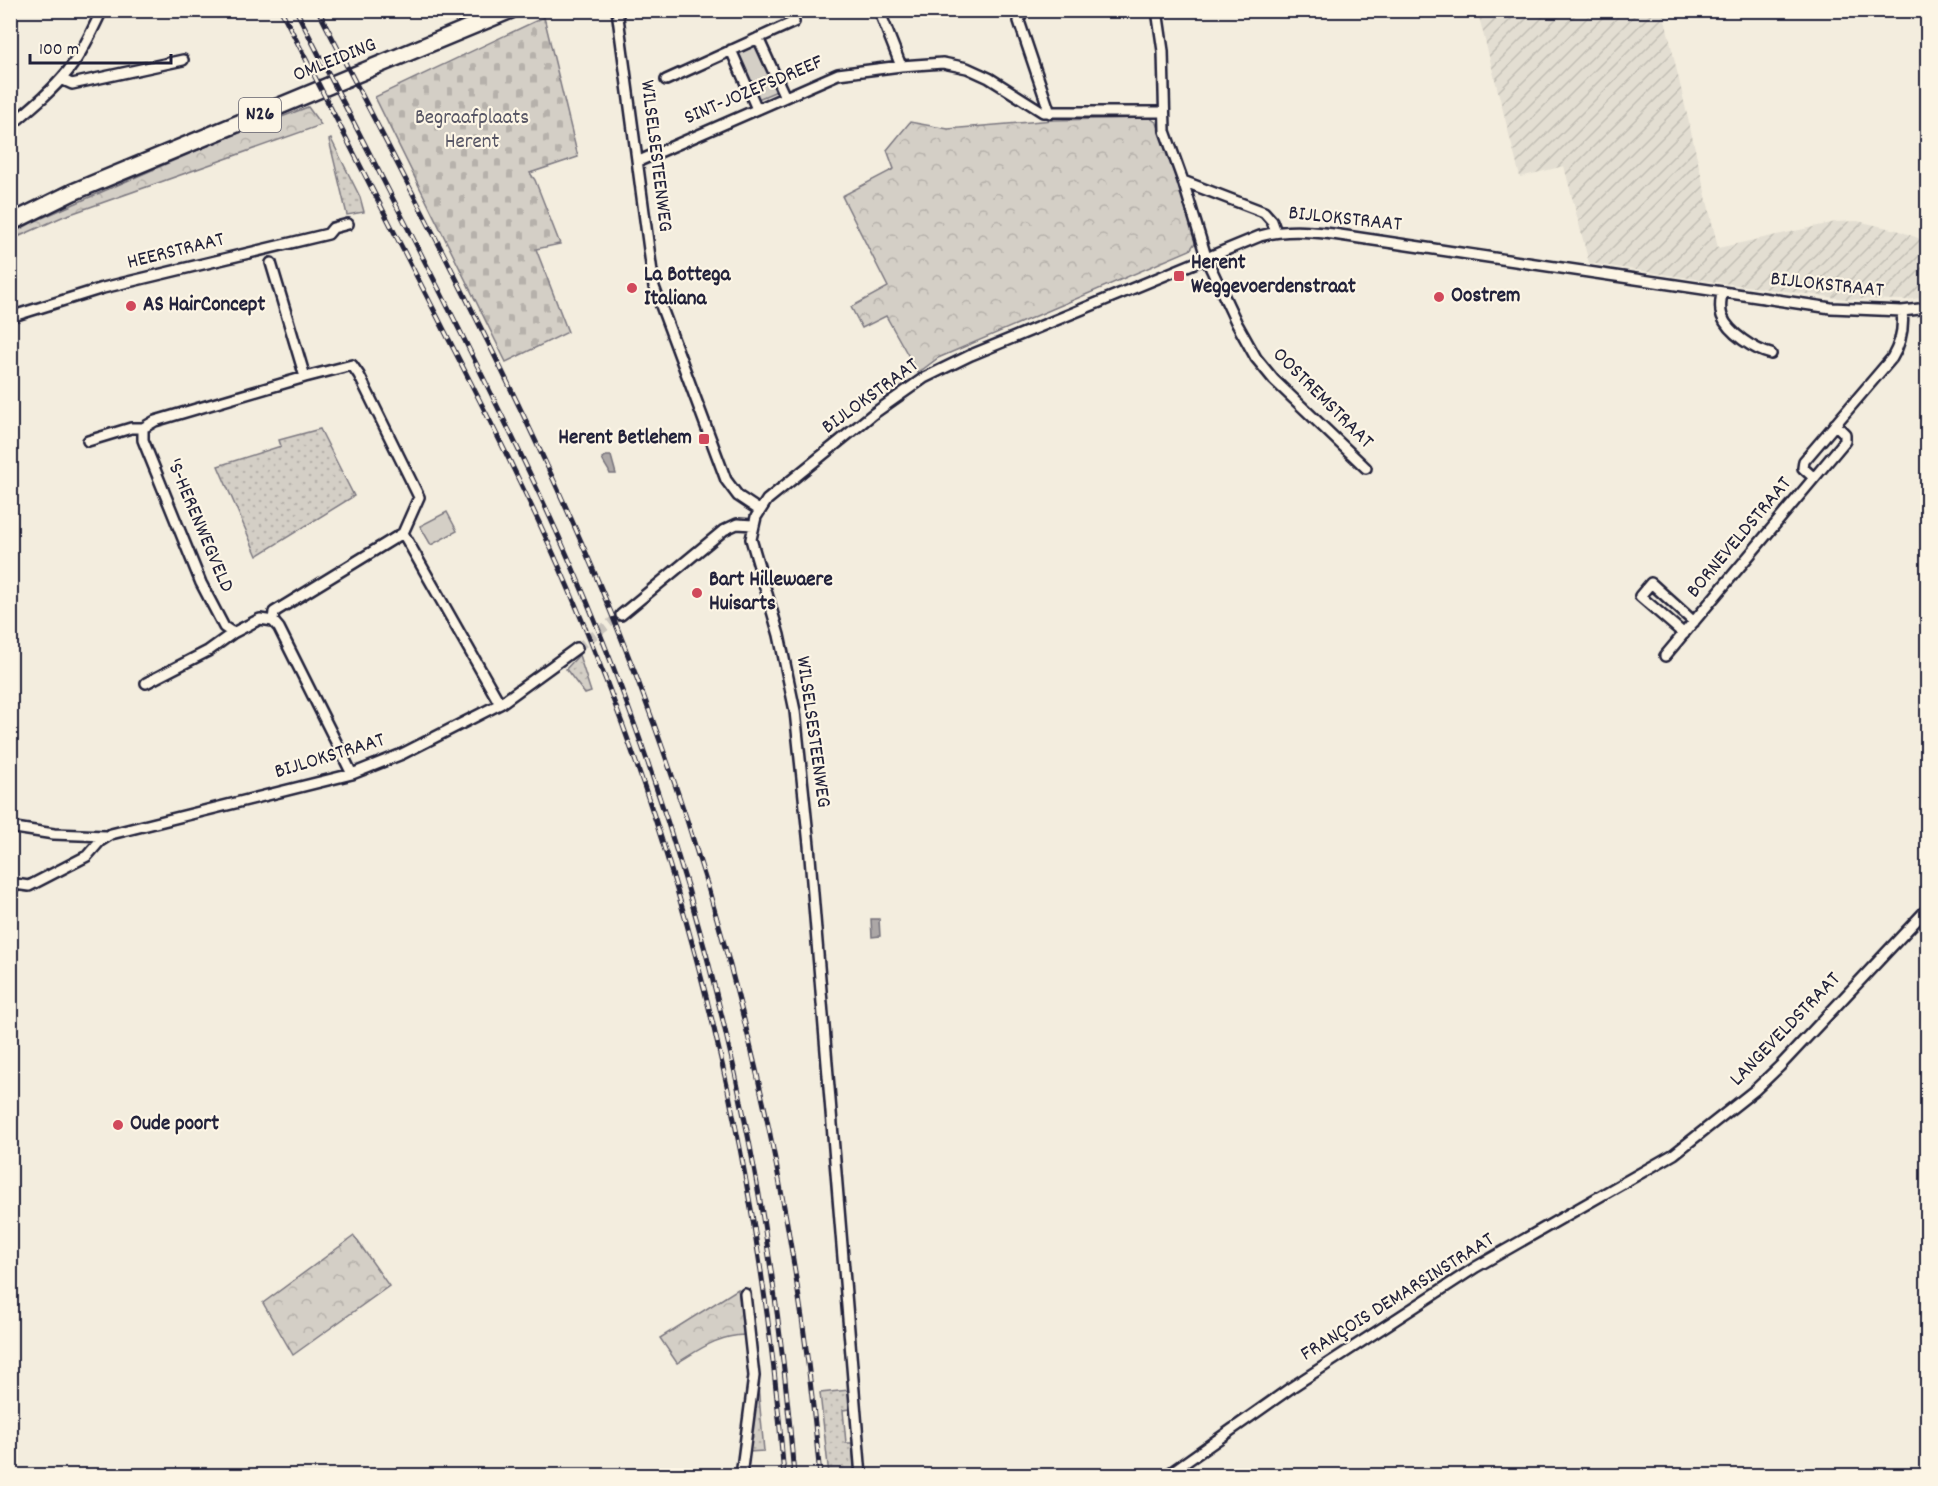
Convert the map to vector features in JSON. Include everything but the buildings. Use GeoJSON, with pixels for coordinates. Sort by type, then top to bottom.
{"type":"FeatureCollection","features":[{"type":"Feature","properties":{"kind":"main road","name":"OMLEIDING"},"geometry":{"type":"LineString","coordinates":[[10,215],[71,185],[498,10]]}},
{"type":"Feature","properties":{"kind":"main road","name":"OMLEIDING"},"geometry":{"type":"LineString","coordinates":[[10,223],[73,192],[511,10]]}},
{"type":"Feature","properties":{"kind":"street"},"geometry":{"type":"LineString","coordinates":[[10,126],[61,79],[86,44],[102,10]]}},
{"type":"Feature","properties":{"kind":"street","name":"WILSELSESTEENWEG"},"geometry":{"type":"LineString","coordinates":[[617,10],[639,161],[654,287],[726,480],[738,496],[759,510],[751,539],[779,635],[795,711],[809,845],[861,1476]]}},
{"type":"Feature","properties":{"kind":"street"},"geometry":{"type":"LineString","coordinates":[[666,80],[794,22],[790,10]]}},
{"type":"Feature","properties":{"kind":"street"},"geometry":{"type":"LineString","coordinates":[[879,10],[901,66]]}},
{"type":"Feature","properties":{"kind":"street"},"geometry":{"type":"LineString","coordinates":[[1023,10],[1020,21],[1050,113]]}},
{"type":"Feature","properties":{"kind":"street","name":"OOSTREMSTRAAT"},"geometry":{"type":"LineString","coordinates":[[1157,10],[1163,51],[1165,131],[1206,258],[1256,358],[1274,380],[1366,468]]}},
{"type":"Feature","properties":{"kind":"street"},"geometry":{"type":"LineString","coordinates":[[758,38],[785,97]]}},
{"type":"Feature","properties":{"kind":"street"},"geometry":{"type":"LineString","coordinates":[[731,50],[757,109]]}},
{"type":"Feature","properties":{"kind":"street"},"geometry":{"type":"LineString","coordinates":[[61,79],[72,84],[183,60]]}},
{"type":"Feature","properties":{"kind":"street","name":"SINT-JOZEFSDREEF"},"geometry":{"type":"LineString","coordinates":[[639,161],[838,74],[901,66],[943,63],[967,68],[989,78],[1042,112],[1163,112]]}},
{"type":"Feature","properties":{"kind":"street"},"geometry":{"type":"LineString","coordinates":[[1183,182],[1264,212],[1272,221],[1276,232]]}},
{"type":"Feature","properties":{"kind":"street","name":"HEERSTRAAT"},"geometry":{"type":"LineString","coordinates":[[10,317],[103,288],[328,234],[333,228],[348,224]]}},
{"type":"Feature","properties":{"kind":"street","name":"BIJLOKSTRAAT"},"geometry":{"type":"LineString","coordinates":[[759,510],[771,496],[902,392],[924,378],[971,355],[1206,258],[1276,232],[1298,230],[1333,234],[1831,308],[1902,311],[1928,308]]}},
{"type":"Feature","properties":{"kind":"street"},"geometry":{"type":"LineString","coordinates":[[271,262],[305,377]]}},
{"type":"Feature","properties":{"kind":"street"},"geometry":{"type":"LineString","coordinates":[[1722,292],[1720,309],[1730,328],[1755,348],[1772,354]]}},
{"type":"Feature","properties":{"kind":"street","name":"BORNEVELDSTRAAT"},"geometry":{"type":"LineString","coordinates":[[1813,477],[1803,468],[1804,461],[1892,358],[1899,346],[1903,321],[1902,311]]}},
{"type":"Feature","properties":{"kind":"street"},"geometry":{"type":"LineString","coordinates":[[88,441],[131,428],[143,428],[155,421],[352,365],[419,497],[403,533],[274,612],[273,621]]}},
{"type":"Feature","properties":{"kind":"street","name":"BORNEVELDSTRAAT"},"geometry":{"type":"LineString","coordinates":[[1665,656],[1845,441],[1845,434],[1835,424]]}},
{"type":"Feature","properties":{"kind":"street","name":"'S-HERENWEGVELD"},"geometry":{"type":"LineString","coordinates":[[143,428],[143,440],[201,583],[224,627],[233,633]]}},
{"type":"Feature","properties":{"kind":"street"},"geometry":{"type":"LineString","coordinates":[[621,615],[724,530],[737,524],[753,525]]}},
{"type":"Feature","properties":{"kind":"street"},"geometry":{"type":"LineString","coordinates":[[403,533],[500,704]]}},
{"type":"Feature","properties":{"kind":"street","name":"BORNEVELDSTRAAT"},"geometry":{"type":"LineString","coordinates":[[1684,634],[1640,596],[1651,584],[1694,621]]}},
{"type":"Feature","properties":{"kind":"street"},"geometry":{"type":"LineString","coordinates":[[146,683],[208,651],[233,633],[260,619],[273,621],[279,628],[352,774]]}},
{"type":"Feature","properties":{"kind":"street","name":"BIJLOKSTRAAT"},"geometry":{"type":"LineString","coordinates":[[15,828],[54,834],[105,837],[352,774],[402,753],[500,704],[577,648]]}},
{"type":"Feature","properties":{"kind":"street","name":"BIJLOKSTRAAT"},"geometry":{"type":"LineString","coordinates":[[12,884],[29,886],[87,856],[105,837]]}},
{"type":"Feature","properties":{"kind":"street","name":"LANGEVELDSTRAAT"},"geometry":{"type":"LineString","coordinates":[[1658,1164],[1695,1139],[1764,1082],[1928,908]]}},
{"type":"Feature","properties":{"kind":"street","name":"FRANÇOIS DEMARSINSTRAAT"},"geometry":{"type":"LineString","coordinates":[[1166,1476],[1292,1387],[1476,1267],[1658,1164]]}},
{"type":"Feature","properties":{"kind":"street"},"geometry":{"type":"LineString","coordinates":[[741,1476],[754,1376],[745,1294]]}},
{"type":"Feature","properties":{"kind":"shaded area"},"geometry":{"type":"Polygon","coordinates":[[[1505,11],[1663,11],[1718,248],[1836,222],[1857,221],[1897,230],[1923,240],[1927,244],[1927,297],[1906,300],[1845,299],[1589,263],[1564,166],[1520,177],[1479,17],[1505,11]]]}},
{"type":"Feature","properties":{"kind":"shaded area"},"geometry":{"type":"Polygon","coordinates":[[[611,456],[616,474],[610,474],[603,462],[602,458],[611,456]]]}},
{"type":"Feature","properties":{"kind":"shaded area"},"geometry":{"type":"Polygon","coordinates":[[[871,919],[879,919],[880,936],[872,937],[871,919]]]}},
{"type":"Feature","properties":{"kind":"green space","name":"Begraafplaats Herent"},"geometry":{"type":"Polygon","coordinates":[[[544,17],[578,157],[530,173],[535,180],[560,244],[536,249],[568,332],[506,362],[375,97],[544,17]]]}},
{"type":"Feature","properties":{"kind":"green space"},"geometry":{"type":"Polygon","coordinates":[[[756,42],[777,91],[758,99],[736,51],[756,42]]]}},
{"type":"Feature","properties":{"kind":"green space"},"geometry":{"type":"Polygon","coordinates":[[[308,107],[321,125],[62,217],[11,240],[11,234],[35,221],[221,140],[308,107]]]}},
{"type":"Feature","properties":{"kind":"green space"},"geometry":{"type":"Polygon","coordinates":[[[1150,118],[1157,123],[1197,240],[1190,250],[938,358],[918,373],[886,316],[862,328],[851,307],[888,287],[842,196],[894,169],[887,150],[910,122],[948,129],[1053,120],[1150,118]]]}},
{"type":"Feature","properties":{"kind":"green space"},"geometry":{"type":"Polygon","coordinates":[[[331,139],[360,197],[364,212],[347,215],[329,140],[331,139]]]}},
{"type":"Feature","properties":{"kind":"green space"},"geometry":{"type":"Polygon","coordinates":[[[320,429],[354,496],[257,556],[218,466],[281,446],[279,440],[320,429]]]}},
{"type":"Feature","properties":{"kind":"green space"},"geometry":{"type":"Polygon","coordinates":[[[447,512],[457,531],[431,545],[420,526],[447,512]]]}},
{"type":"Feature","properties":{"kind":"green space"},"geometry":{"type":"Polygon","coordinates":[[[579,655],[591,692],[585,694],[566,669],[579,655]]]}},
{"type":"Feature","properties":{"kind":"green space"},"geometry":{"type":"Polygon","coordinates":[[[354,1236],[389,1286],[293,1355],[263,1303],[354,1236]]]}},
{"type":"Feature","properties":{"kind":"green space"},"geometry":{"type":"Polygon","coordinates":[[[738,1289],[745,1335],[717,1340],[677,1363],[660,1338],[738,1289]]]}},
{"type":"Feature","properties":{"kind":"green space"},"geometry":{"type":"Polygon","coordinates":[[[756,1386],[758,1386],[764,1451],[748,1452],[756,1386]]]}},
{"type":"Feature","properties":{"kind":"green space"},"geometry":{"type":"Polygon","coordinates":[[[849,1390],[849,1409],[843,1410],[846,1443],[852,1443],[855,1475],[829,1475],[820,1393],[849,1390]]]}},
{"type":"Feature","properties":{"kind":"tunnel"},"geometry":{"type":"LineString","coordinates":[[577,648],[621,615]]}},
{"type":"Feature","properties":{"kind":"railway"},"geometry":{"type":"LineString","coordinates":[[281,10],[473,386],[540,524],[571,594],[613,700],[651,807],[685,916],[714,1026],[738,1138],[758,1250],[773,1363],[784,1476]]}},
{"type":"Feature","properties":{"kind":"railway"},"geometry":{"type":"LineString","coordinates":[[296,10],[500,411],[568,557],[599,631],[672,836],[729,1046],[751,1152],[784,1367],[794,1476]]}},
{"type":"Feature","properties":{"kind":"railway"},"geometry":{"type":"LineString","coordinates":[[318,10],[464,293],[533,436],[598,581],[641,689],[680,798],[714,908],[744,1020],[770,1132],[791,1246],[808,1361],[820,1476]]}},
{"type":"Feature","properties":{"kind":"place","name":"Herent Weggevoerdenstraat"},"geometry":{"type":"Point","coordinates":[1179,276]}},
{"type":"Feature","properties":{"kind":"place","name":"La Bottega Italiana"},"geometry":{"type":"Point","coordinates":[632,288]}},
{"type":"Feature","properties":{"kind":"place","name":"Oostrem"},"geometry":{"type":"Point","coordinates":[1439,297]}},
{"type":"Feature","properties":{"kind":"place","name":"AS HairConcept"},"geometry":{"type":"Point","coordinates":[131,306]}},
{"type":"Feature","properties":{"kind":"place","name":"Herent Betlehem"},"geometry":{"type":"Point","coordinates":[704,439]}},
{"type":"Feature","properties":{"kind":"place","name":"Bart Hillewaere Huisarts"},"geometry":{"type":"Point","coordinates":[697,593]}},
{"type":"Feature","properties":{"kind":"place","name":"Oude poort"},"geometry":{"type":"Point","coordinates":[118,1125]}}]}
